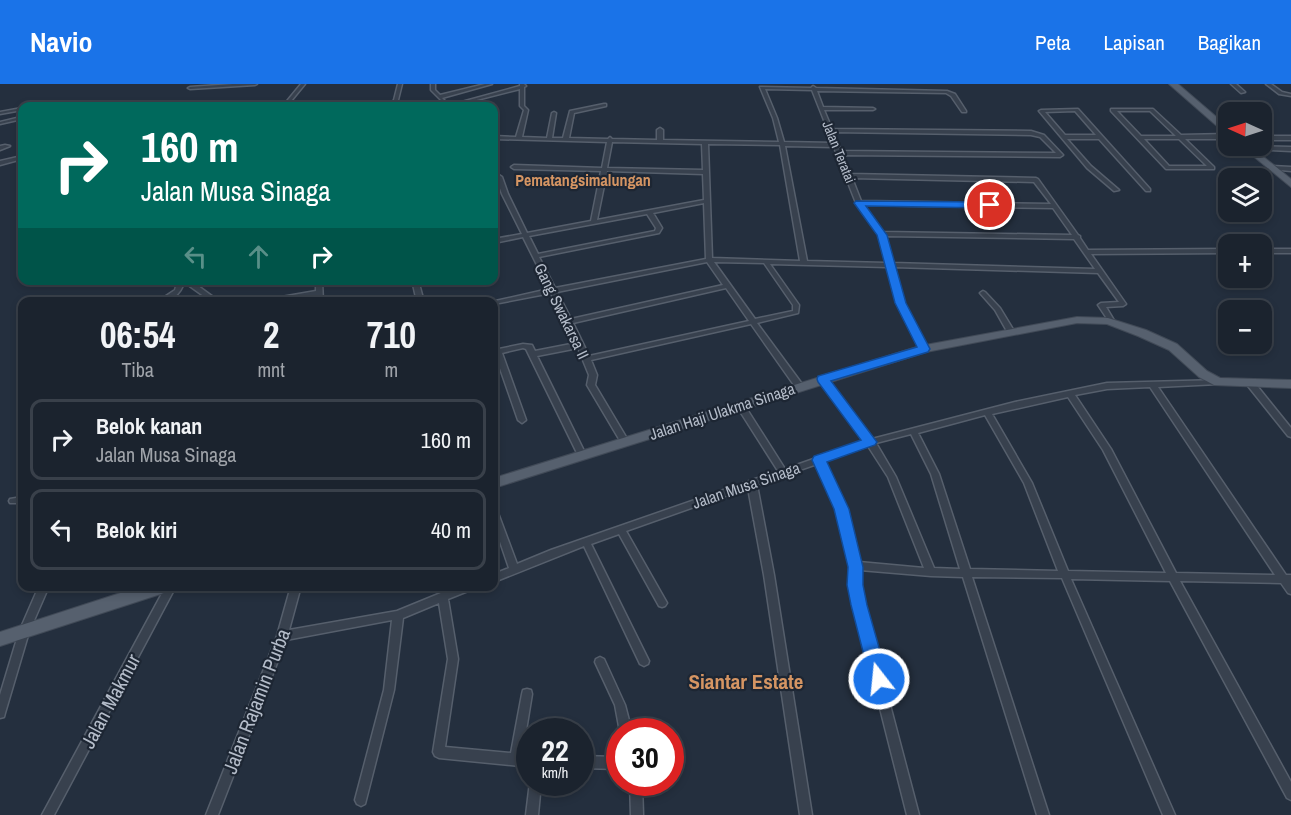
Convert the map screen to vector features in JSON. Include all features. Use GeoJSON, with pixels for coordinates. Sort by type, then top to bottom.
{"type":"FeatureCollection","features":[{"type":"Feature","properties":{"kind":"main road"},"geometry":{"type":"LineString","coordinates":[[1173,84],[1218,122]]}},
{"type":"Feature","properties":{"kind":"main road"},"geometry":{"type":"LineString","coordinates":[[1258,156],[1291,184]]}},
{"type":"Feature","properties":{"kind":"main road","name":"Jalan Haji Ulakma Sinaga"},"geometry":{"type":"LineString","coordinates":[[498,482],[924,349],[1077,320],[1112,322],[1143,333],[1173,347],[1203,374],[1218,382]]}},
{"type":"Feature","properties":{"kind":"main road"},"geometry":{"type":"LineString","coordinates":[[1218,382],[1291,384]]}},
{"type":"Feature","properties":{"kind":"main road"},"geometry":{"type":"LineString","coordinates":[[0,639],[149,591]]}},
{"type":"Feature","properties":{"kind":"street"},"geometry":{"type":"LineString","coordinates":[[190,87],[255,84]]}},
{"type":"Feature","properties":{"kind":"street"},"geometry":{"type":"LineString","coordinates":[[288,102],[303,84]]}},
{"type":"Feature","properties":{"kind":"street"},"geometry":{"type":"LineString","coordinates":[[394,102],[400,84]]}},
{"type":"Feature","properties":{"kind":"street"},"geometry":{"type":"LineString","coordinates":[[433,84],[434,90],[444,102]]}},
{"type":"Feature","properties":{"kind":"street"},"geometry":{"type":"LineString","coordinates":[[459,84],[459,92]]}},
{"type":"Feature","properties":{"kind":"street"},"geometry":{"type":"LineString","coordinates":[[439,97],[490,84]]}},
{"type":"Feature","properties":{"kind":"street"},"geometry":{"type":"LineString","coordinates":[[1233,84],[1243,92]]}},
{"type":"Feature","properties":{"kind":"street"},"geometry":{"type":"LineString","coordinates":[[1268,84],[1281,93],[1291,95]]}},
{"type":"Feature","properties":{"kind":"street"},"geometry":{"type":"LineString","coordinates":[[462,102],[522,85],[522,106],[526,110],[519,138]]}},
{"type":"Feature","properties":{"kind":"street"},"geometry":{"type":"LineString","coordinates":[[804,263],[782,144],[775,118],[762,86],[947,93],[953,95],[964,111]]}},
{"type":"Feature","properties":{"kind":"street","name":"Jalan Teratai"},"geometry":{"type":"LineString","coordinates":[[812,87],[859,203],[881,234],[900,303],[924,349]]}},
{"type":"Feature","properties":{"kind":"street"},"geometry":{"type":"LineString","coordinates":[[566,138],[572,113],[585,110],[589,106],[604,105]]}},
{"type":"Feature","properties":{"kind":"street"},"geometry":{"type":"LineString","coordinates":[[821,108],[873,109]]}},
{"type":"Feature","properties":{"kind":"street"},"geometry":{"type":"LineString","coordinates":[[0,113],[18,110]]}},
{"type":"Feature","properties":{"kind":"street"},"geometry":{"type":"LineString","coordinates":[[1116,190],[1089,167],[1041,111],[1076,110],[1148,190]]}},
{"type":"Feature","properties":{"kind":"street"},"geometry":{"type":"LineString","coordinates":[[1113,110],[1151,110],[1180,137],[1212,168],[1168,168],[1113,110]]}},
{"type":"Feature","properties":{"kind":"street"},"geometry":{"type":"LineString","coordinates":[[549,138],[554,113]]}},
{"type":"Feature","properties":{"kind":"street"},"geometry":{"type":"LineString","coordinates":[[0,123],[18,119]]}},
{"type":"Feature","properties":{"kind":"street"},"geometry":{"type":"LineString","coordinates":[[830,129],[1031,133],[1042,136],[1059,155],[840,153]]}},
{"type":"Feature","properties":{"kind":"street"},"geometry":{"type":"LineString","coordinates":[[660,130],[660,141]]}},
{"type":"Feature","properties":{"kind":"street"},"geometry":{"type":"LineString","coordinates":[[1064,137],[1100,137]]}},
{"type":"Feature","properties":{"kind":"street"},"geometry":{"type":"LineString","coordinates":[[1140,138],[1218,137]]}},
{"type":"Feature","properties":{"kind":"street"},"geometry":{"type":"LineString","coordinates":[[498,138],[836,145]]}},
{"type":"Feature","properties":{"kind":"street"},"geometry":{"type":"LineString","coordinates":[[1272,138],[1291,138]]}},
{"type":"Feature","properties":{"kind":"street"},"geometry":{"type":"LineString","coordinates":[[594,222],[610,140]]}},
{"type":"Feature","properties":{"kind":"street"},"geometry":{"type":"LineString","coordinates":[[705,142],[709,260],[799,387]]}},
{"type":"Feature","properties":{"kind":"street"},"geometry":{"type":"LineString","coordinates":[[0,148],[7,146]]}},
{"type":"Feature","properties":{"kind":"street"},"geometry":{"type":"LineString","coordinates":[[1272,148],[1291,149]]}},
{"type":"Feature","properties":{"kind":"street"},"geometry":{"type":"LineString","coordinates":[[0,163],[18,159]]}},
{"type":"Feature","properties":{"kind":"street"},"geometry":{"type":"LineString","coordinates":[[514,167],[706,172]]}},
{"type":"Feature","properties":{"kind":"street"},"geometry":{"type":"LineString","coordinates":[[1272,168],[1291,169]]}},
{"type":"Feature","properties":{"kind":"street"},"geometry":{"type":"LineString","coordinates":[[849,176],[1036,180],[1123,304],[1101,305],[1112,322]]}},
{"type":"Feature","properties":{"kind":"street","name":"Gang Swakarsa II"},"geometry":{"type":"LineString","coordinates":[[499,177],[505,194],[586,359],[593,375],[591,385],[625,442]]}},
{"type":"Feature","properties":{"kind":"street"},"geometry":{"type":"LineString","coordinates":[[498,195],[505,194]]}},
{"type":"Feature","properties":{"kind":"street"},"geometry":{"type":"LineString","coordinates":[[498,240],[707,201]]}},
{"type":"Feature","properties":{"kind":"street"},"geometry":{"type":"LineString","coordinates":[[859,203],[1055,206]]}},
{"type":"Feature","properties":{"kind":"street"},"geometry":{"type":"LineString","coordinates":[[535,255],[657,232],[659,228],[650,212]]}},
{"type":"Feature","properties":{"kind":"street"},"geometry":{"type":"LineString","coordinates":[[881,234],[1078,237]]}},
{"type":"Feature","properties":{"kind":"street"},"geometry":{"type":"LineString","coordinates":[[1272,251],[1291,251]]}},
{"type":"Feature","properties":{"kind":"street"},"geometry":{"type":"LineString","coordinates":[[1087,252],[1218,252]]}},
{"type":"Feature","properties":{"kind":"street"},"geometry":{"type":"LineString","coordinates":[[498,301],[709,260],[1098,271]]}},
{"type":"Feature","properties":{"kind":"street"},"geometry":{"type":"LineString","coordinates":[[586,359],[798,311],[766,262]]}},
{"type":"Feature","properties":{"kind":"street"},"geometry":{"type":"LineString","coordinates":[[168,297],[181,285]]}},
{"type":"Feature","properties":{"kind":"street"},"geometry":{"type":"LineString","coordinates":[[198,285],[211,297]]}},
{"type":"Feature","properties":{"kind":"street"},"geometry":{"type":"LineString","coordinates":[[319,285],[319,297]]}},
{"type":"Feature","properties":{"kind":"street"},"geometry":{"type":"LineString","coordinates":[[567,322],[727,286]]}},
{"type":"Feature","properties":{"kind":"street"},"geometry":{"type":"LineString","coordinates":[[290,297],[318,293]]}},
{"type":"Feature","properties":{"kind":"street"},"geometry":{"type":"LineString","coordinates":[[983,293],[998,309],[1010,332]]}},
{"type":"Feature","properties":{"kind":"street"},"geometry":{"type":"LineString","coordinates":[[498,352],[527,345],[582,455]]}},
{"type":"Feature","properties":{"kind":"street"},"geometry":{"type":"LineString","coordinates":[[533,354],[579,345]]}},
{"type":"Feature","properties":{"kind":"street"},"geometry":{"type":"LineString","coordinates":[[498,357],[522,420]]}},
{"type":"Feature","properties":{"kind":"street"},"geometry":{"type":"LineString","coordinates":[[823,379],[870,442],[903,499],[931,573]]}},
{"type":"Feature","properties":{"kind":"street","name":"Jalan Musa Sinaga"},"geometry":{"type":"LineString","coordinates":[[498,576],[586,542],[870,442],[987,412],[1107,386],[1218,382]]}},
{"type":"Feature","properties":{"kind":"street"},"geometry":{"type":"LineString","coordinates":[[1251,384],[1291,434]]}},
{"type":"Feature","properties":{"kind":"street"},"geometry":{"type":"LineString","coordinates":[[1153,385],[1287,579],[1291,590]]}},
{"type":"Feature","properties":{"kind":"street"},"geometry":{"type":"LineString","coordinates":[[1070,394],[1107,449],[1173,577],[1291,794]]}},
{"type":"Feature","properties":{"kind":"street"},"geometry":{"type":"LineString","coordinates":[[740,405],[760,436],[763,445],[783,472]]}},
{"type":"Feature","properties":{"kind":"street"},"geometry":{"type":"LineString","coordinates":[[987,412],[1019,465],[1169,815]]}},
{"type":"Feature","properties":{"kind":"street"},"geometry":{"type":"LineString","coordinates":[[913,431],[934,474],[1043,815]]}},
{"type":"Feature","properties":{"kind":"street"},"geometry":{"type":"LineString","coordinates":[[819,460],[837,494],[855,567],[855,585],[864,625],[914,815]]}},
{"type":"Feature","properties":{"kind":"street"},"geometry":{"type":"LineString","coordinates":[[752,484],[769,575],[806,815]]}},
{"type":"Feature","properties":{"kind":"street"},"geometry":{"type":"LineString","coordinates":[[498,524],[514,569]]}},
{"type":"Feature","properties":{"kind":"street"},"geometry":{"type":"LineString","coordinates":[[621,530],[662,603]]}},
{"type":"Feature","properties":{"kind":"street"},"geometry":{"type":"LineString","coordinates":[[586,542],[644,662]]}},
{"type":"Feature","properties":{"kind":"street"},"geometry":{"type":"LineString","coordinates":[[855,567],[931,573],[1287,579]]}},
{"type":"Feature","properties":{"kind":"street"},"geometry":{"type":"LineString","coordinates":[[0,713],[24,632],[42,591]]}},
{"type":"Feature","properties":{"kind":"street","name":"Jalan Makmur"},"geometry":{"type":"LineString","coordinates":[[48,815],[168,591]]}},
{"type":"Feature","properties":{"kind":"street","name":"Jalan Rajamin Purba"},"geometry":{"type":"LineString","coordinates":[[212,815],[282,636],[295,591]]}},
{"type":"Feature","properties":{"kind":"street"},"geometry":{"type":"LineString","coordinates":[[282,636],[398,615],[456,591]]}},
{"type":"Feature","properties":{"kind":"street"},"geometry":{"type":"LineString","coordinates":[[443,596],[453,659],[439,752],[516,760]]}},
{"type":"Feature","properties":{"kind":"street"},"geometry":{"type":"LineString","coordinates":[[361,800],[390,690],[398,615]]}},
{"type":"Feature","properties":{"kind":"street"},"geometry":{"type":"LineString","coordinates":[[600,662],[620,705],[623,718]]}},
{"type":"Feature","properties":{"kind":"street"},"geometry":{"type":"LineString","coordinates":[[523,718],[527,694]]}},
{"type":"Feature","properties":{"kind":"street"},"geometry":{"type":"LineString","coordinates":[[532,815],[534,796]]}},
{"type":"Feature","properties":{"kind":"street"},"geometry":{"type":"LineString","coordinates":[[636,796],[637,815]]}},
{"type":"Feature","properties":{"kind":"district","name":"Pematangsimalungan"},"geometry":{"type":"Point","coordinates":[583,180]}},
{"type":"Feature","properties":{"kind":"district","name":"Siantar Estate"},"geometry":{"type":"Point","coordinates":[746,681]}},
{"type":"Feature","properties":{"kind":"route"},"geometry":{"type":"LineString","coordinates":[[879,679],[859,605],[855,585],[855,567],[842,509],[837,494],[819,460],[870,442],[823,379],[924,349],[900,303],[882,235],[859,203],[990,205]]}}]}
